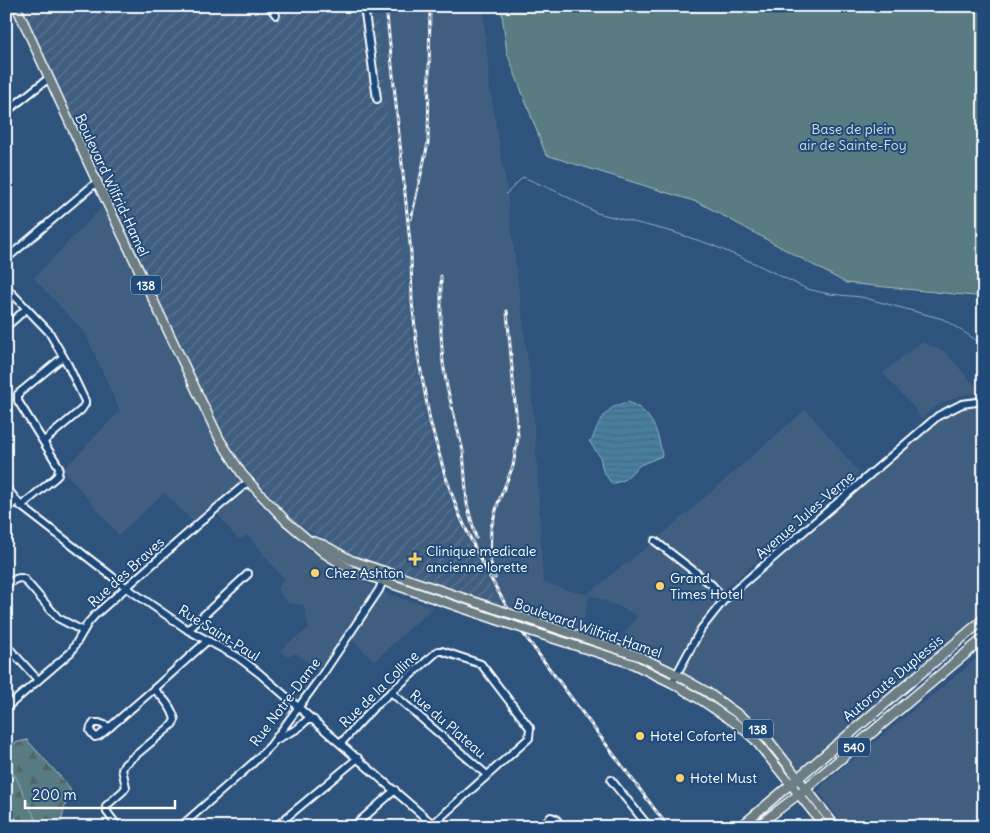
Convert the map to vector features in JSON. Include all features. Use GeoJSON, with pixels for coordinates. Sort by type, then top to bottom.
{"type":"FeatureCollection","features":[{"type":"Feature","properties":{"kind":"highway","name":"Autoroute Duplessis"},"geometry":{"type":"LineString","coordinates":[[798,778],[984,619]]}},
{"type":"Feature","properties":{"kind":"highway","name":"Autoroute Duplessis"},"geometry":{"type":"LineString","coordinates":[[806,788],[984,638]]}},
{"type":"Feature","properties":{"kind":"highway","name":"540"},"geometry":{"type":"LineString","coordinates":[[791,784],[798,778]]}},
{"type":"Feature","properties":{"kind":"highway","name":"540"},"geometry":{"type":"LineString","coordinates":[[798,794],[806,788]]}},
{"type":"Feature","properties":{"kind":"main road","name":"Boulevard Wilfrid-Hamel"},"geometry":{"type":"LineString","coordinates":[[16,6],[48,78],[220,440],[248,482],[286,521],[324,553],[351,570],[532,632],[625,661],[672,682],[736,724],[759,744],[825,827]]}},
{"type":"Feature","properties":{"kind":"main road","name":"Boulevard Wilfrid-Hamel"},"geometry":{"type":"LineString","coordinates":[[310,541],[324,545],[351,560],[386,573],[624,651],[676,674],[707,692],[761,732],[836,827]]}},
{"type":"Feature","properties":{"kind":"main road"},"geometry":{"type":"LineString","coordinates":[[740,827],[791,784]]}},
{"type":"Feature","properties":{"kind":"main road"},"geometry":{"type":"LineString","coordinates":[[756,827],[798,794]]}},
{"type":"Feature","properties":{"kind":"street"},"geometry":{"type":"LineString","coordinates":[[269,6],[276,15]]}},
{"type":"Feature","properties":{"kind":"street"},"geometry":{"type":"LineString","coordinates":[[364,6],[377,99]]}},
{"type":"Feature","properties":{"kind":"street"},"geometry":{"type":"LineString","coordinates":[[6,112],[48,78]]}},
{"type":"Feature","properties":{"kind":"street"},"geometry":{"type":"LineString","coordinates":[[6,259],[97,182]]}},
{"type":"Feature","properties":{"kind":"street"},"geometry":{"type":"LineString","coordinates":[[6,287],[49,332],[68,365],[85,404],[81,410],[44,441]]}},
{"type":"Feature","properties":{"kind":"street"},"geometry":{"type":"LineString","coordinates":[[6,327],[26,309]]}},
{"type":"Feature","properties":{"kind":"street"},"geometry":{"type":"LineString","coordinates":[[21,506],[58,474],[59,466],[18,401],[18,394],[63,357]]}},
{"type":"Feature","properties":{"kind":"street","name":"Avenue Jules-Verne"},"geometry":{"type":"LineString","coordinates":[[672,682],[701,629],[724,600],[938,416],[962,404],[984,401]]}},
{"type":"Feature","properties":{"kind":"street","name":"Rue des Braves"},"geometry":{"type":"LineString","coordinates":[[6,708],[71,652],[95,615],[248,482]]}},
{"type":"Feature","properties":{"kind":"street","name":"Rue Saint-Paul"},"geometry":{"type":"LineString","coordinates":[[6,487],[21,506],[127,588],[188,630],[238,657],[260,673],[435,825]]}},
{"type":"Feature","properties":{"kind":"street"},"geometry":{"type":"LineString","coordinates":[[6,510],[16,501]]}},
{"type":"Feature","properties":{"kind":"street"},"geometry":{"type":"LineString","coordinates":[[655,541],[712,585],[724,600]]}},
{"type":"Feature","properties":{"kind":"street","name":"Rue Notre-Dame"},"geometry":{"type":"LineString","coordinates":[[180,827],[253,763],[274,741],[322,675],[386,573]]}},
{"type":"Feature","properties":{"kind":"street"},"geometry":{"type":"LineString","coordinates":[[188,630],[248,574]]}},
{"type":"Feature","properties":{"kind":"street"},"geometry":{"type":"LineString","coordinates":[[6,586],[20,577],[24,579],[58,618],[83,631]]}},
{"type":"Feature","properties":{"kind":"street"},"geometry":{"type":"LineString","coordinates":[[110,727],[207,641]]}},
{"type":"Feature","properties":{"kind":"street"},"geometry":{"type":"LineString","coordinates":[[6,645],[38,680]]}},
{"type":"Feature","properties":{"kind":"street","name":"Rue de la Colline"},"geometry":{"type":"LineString","coordinates":[[341,743],[374,708],[438,651],[481,664],[531,731],[529,738],[435,825]]}},
{"type":"Feature","properties":{"kind":"street"},"geometry":{"type":"LineString","coordinates":[[118,827],[106,806],[126,788],[122,769],[125,764],[172,725],[175,720],[173,713],[163,698],[154,689]]}},
{"type":"Feature","properties":{"kind":"street","name":"Rue du Plateau"},"geometry":{"type":"LineString","coordinates":[[392,692],[487,775]]}},
{"type":"Feature","properties":{"kind":"street"},"geometry":{"type":"LineString","coordinates":[[274,741],[297,729],[307,720],[314,720]]}},
{"type":"Feature","properties":{"kind":"street"},"geometry":{"type":"LineString","coordinates":[[275,827],[358,758]]}},
{"type":"Feature","properties":{"kind":"street"},"geometry":{"type":"LineString","coordinates":[[611,780],[650,827]]}},
{"type":"Feature","properties":{"kind":"street"},"geometry":{"type":"LineString","coordinates":[[353,827],[395,790]]}},
{"type":"Feature","properties":{"kind":"street"},"geometry":{"type":"LineString","coordinates":[[540,827],[551,818],[556,819],[562,827]]}},
{"type":"Feature","properties":{"kind":"shaded area"},"geometry":{"type":"Polygon","coordinates":[[[20,6],[376,6],[411,331],[422,405],[438,463],[460,526],[499,604],[492,612],[362,561],[307,530],[285,513],[242,464],[226,441],[20,6]]]}},
{"type":"Feature","properties":{"kind":"shaded area"},"geometry":{"type":"Polygon","coordinates":[[[376,6],[483,6],[490,89],[505,178],[530,378],[536,448],[543,582],[570,591],[587,594],[655,541],[806,409],[859,473],[720,593],[724,600],[945,411],[984,401],[984,619],[798,778],[769,741],[707,692],[615,648],[637,616],[627,610],[590,595],[581,628],[499,604],[460,526],[438,463],[422,405],[411,331],[376,6]]]}},
{"type":"Feature","properties":{"kind":"shaded area"},"geometry":{"type":"Polygon","coordinates":[[[102,207],[217,446],[234,474],[255,498],[329,564],[390,595],[434,607],[374,661],[349,637],[322,675],[296,653],[287,657],[280,650],[309,628],[303,605],[288,603],[277,589],[284,579],[248,535],[238,540],[216,512],[199,527],[164,493],[119,535],[63,470],[120,411],[85,333],[34,278],[102,207]]]}},
{"type":"Feature","properties":{"kind":"shaded area"},"geometry":{"type":"Polygon","coordinates":[[[921,342],[944,351],[977,388],[977,393],[962,395],[947,401],[934,408],[921,419],[915,409],[883,373],[921,342]]]}},
{"type":"Feature","properties":{"kind":"shaded area"},"geometry":{"type":"Polygon","coordinates":[[[628,402],[649,417],[659,439],[662,456],[640,465],[624,480],[612,484],[603,471],[600,457],[589,441],[592,440],[597,426],[604,415],[614,407],[628,402]]]}},
{"type":"Feature","properties":{"kind":"shaded area"},"geometry":{"type":"Polygon","coordinates":[[[984,653],[984,827],[845,827],[819,792],[825,782],[984,653]]]}},
{"type":"Feature","properties":{"kind":"green space","name":"Base de plein air de Sainte-Foy"},"geometry":{"type":"Polygon","coordinates":[[[501,6],[984,6],[984,297],[846,283],[700,203],[546,155],[507,53],[501,6]]]}},
{"type":"Feature","properties":{"kind":"green space"},"geometry":{"type":"Polygon","coordinates":[[[27,740],[67,784],[72,793],[66,802],[60,827],[25,827],[6,810],[6,745],[27,740]]]}},
{"type":"Feature","properties":{"kind":"waterway"},"geometry":{"type":"LineString","coordinates":[[506,194],[523,177],[560,193],[597,213],[673,232],[712,245],[807,289],[829,294],[861,297],[943,319],[984,345]]}},
{"type":"Feature","properties":{"kind":"waterway"},"geometry":{"type":"LineString","coordinates":[[6,764],[16,777],[39,827]]}},
{"type":"Feature","properties":{"kind":"railway"},"geometry":{"type":"LineString","coordinates":[[386,6],[411,253],[412,302],[418,355],[430,421],[445,475],[459,514],[482,563],[519,628],[668,827]]}},
{"type":"Feature","properties":{"kind":"railway"},"geometry":{"type":"LineString","coordinates":[[411,219],[428,143],[430,6]]}},
{"type":"Feature","properties":{"kind":"railway"},"geometry":{"type":"LineString","coordinates":[[441,276],[443,363],[463,451],[467,504],[476,538]]}},
{"type":"Feature","properties":{"kind":"railway"},"geometry":{"type":"LineString","coordinates":[[495,578],[490,560],[491,528],[498,503],[513,466],[518,437],[507,311]]}},
{"type":"Feature","properties":{"kind":"place","name":"Clinique medicale ancienne lorette"},"geometry":{"type":"Point","coordinates":[415,559]}},
{"type":"Feature","properties":{"kind":"place","name":"Chez Ashton"},"geometry":{"type":"Point","coordinates":[315,573]}},
{"type":"Feature","properties":{"kind":"place","name":"Grand Times Hotel"},"geometry":{"type":"Point","coordinates":[660,586]}},
{"type":"Feature","properties":{"kind":"place","name":"Hotel Cofortel"},"geometry":{"type":"Point","coordinates":[640,736]}},
{"type":"Feature","properties":{"kind":"place","name":"Hotel Must"},"geometry":{"type":"Point","coordinates":[680,778]}}]}
